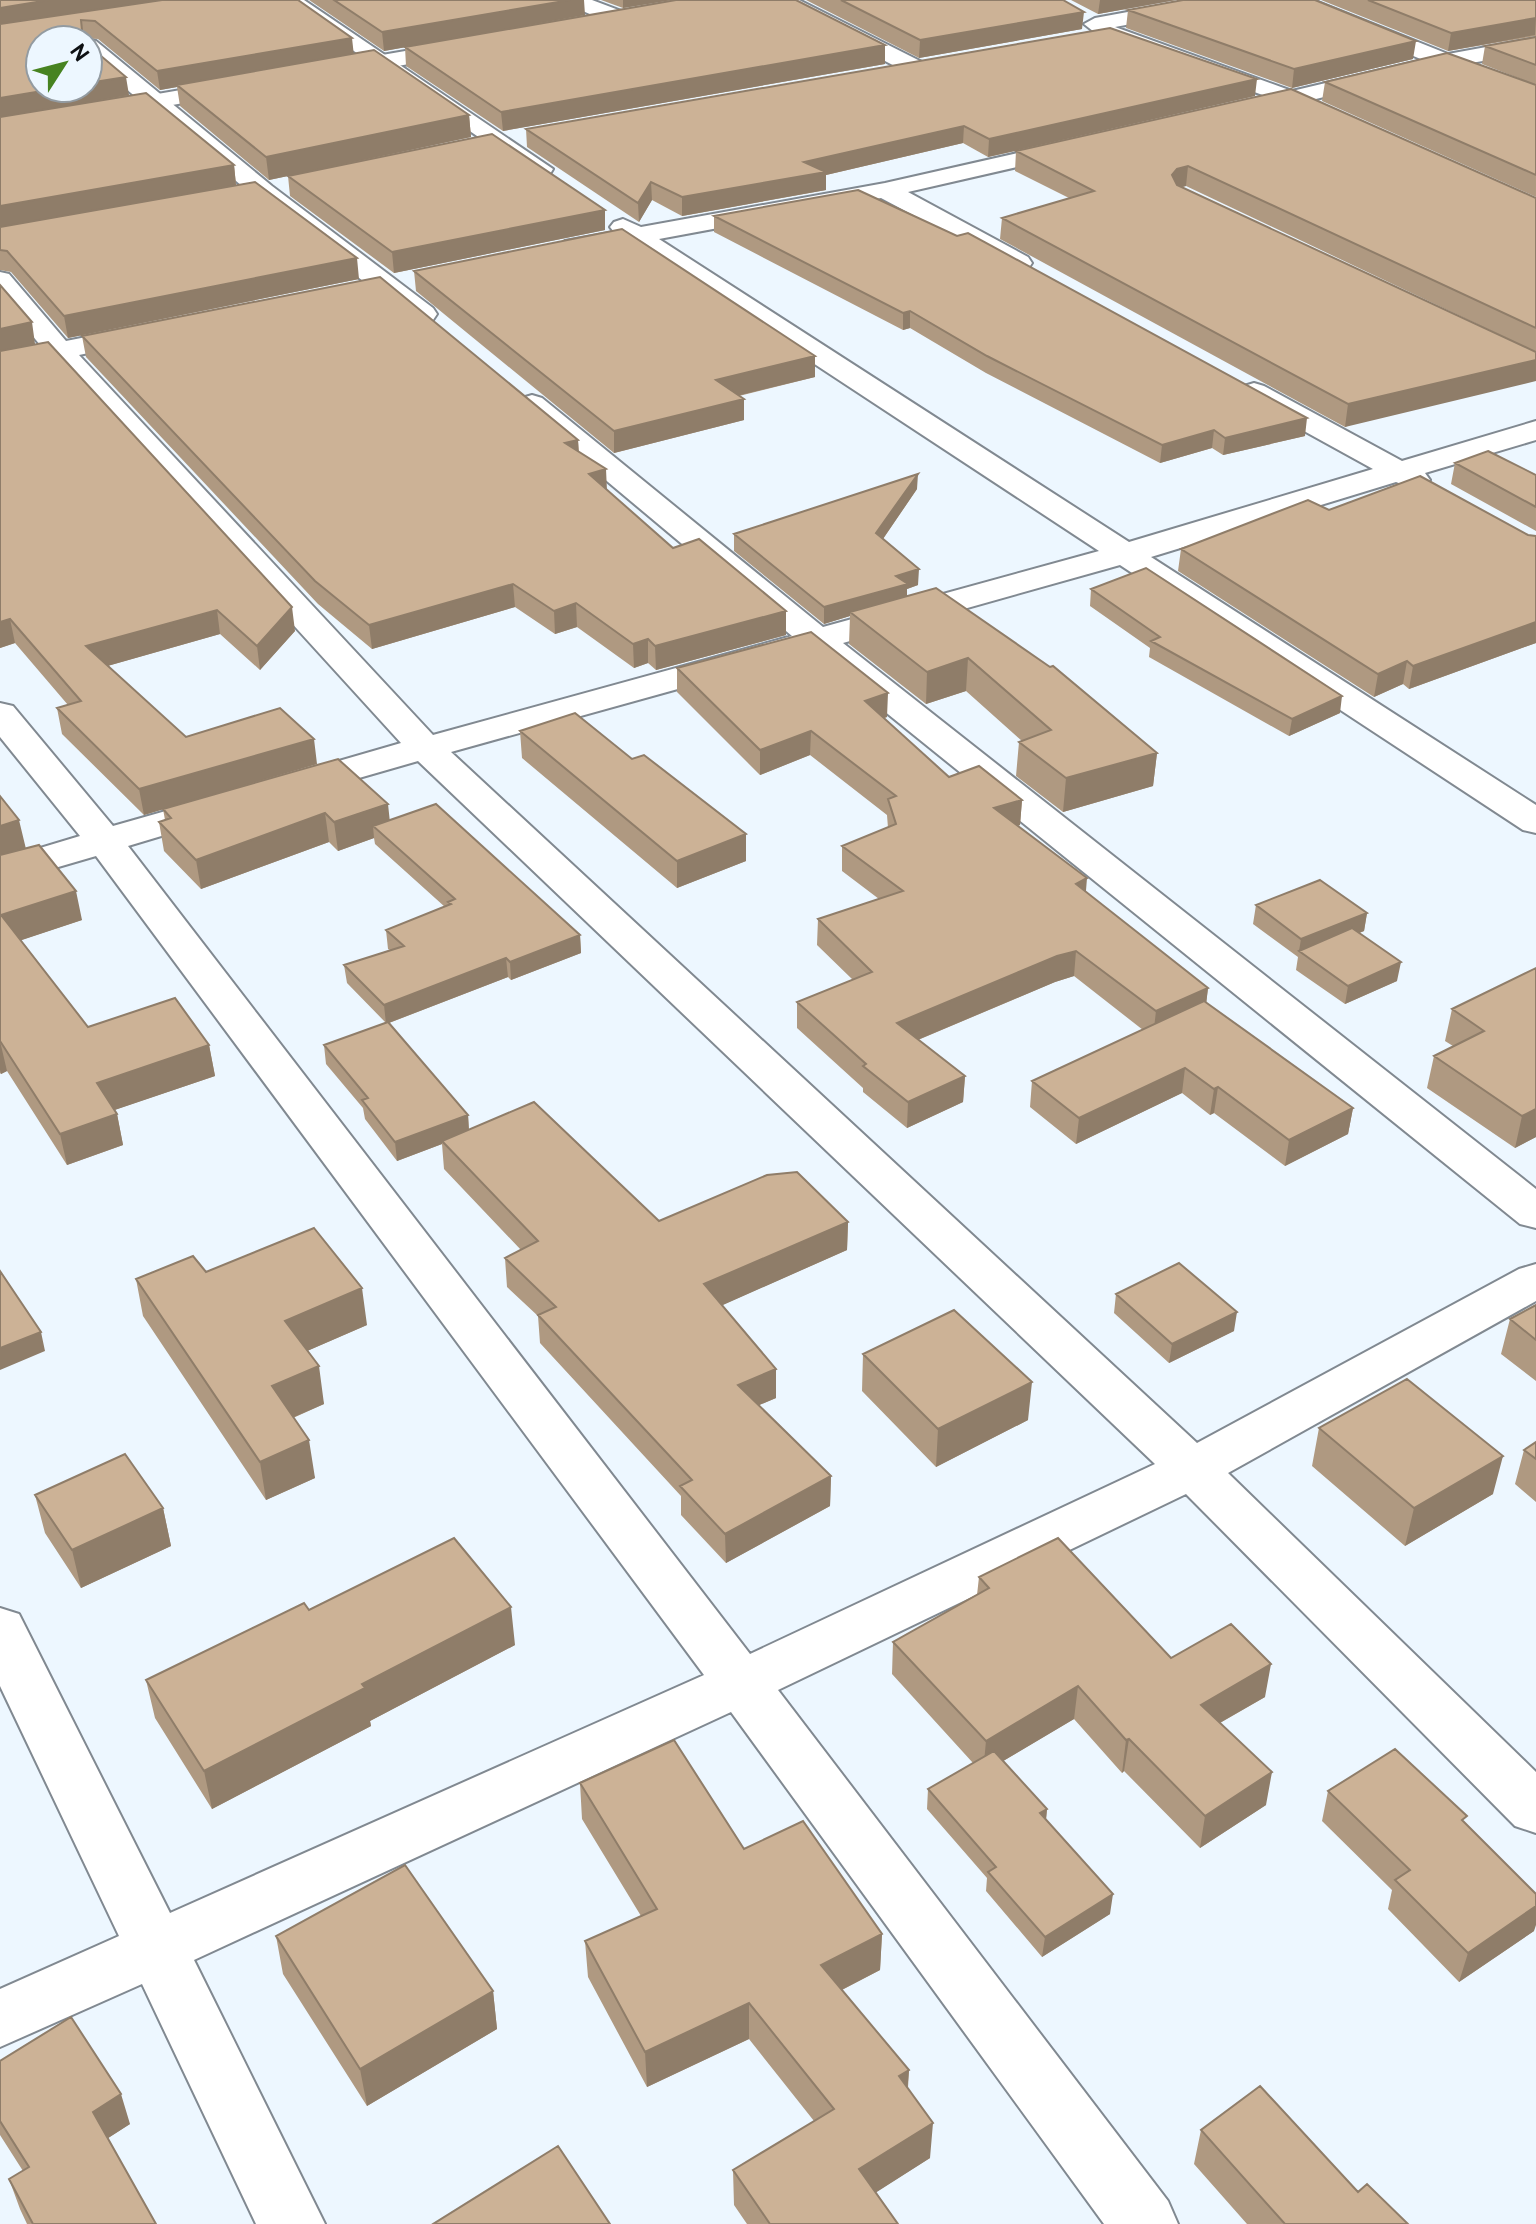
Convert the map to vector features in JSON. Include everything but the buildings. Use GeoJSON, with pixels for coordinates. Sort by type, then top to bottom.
{"type":"FeatureCollection","features":[{"type":"Feature","properties":{"kind":"street"},"geometry":{"type":"LineString","coordinates":[[290,0],[562,184]]}},
{"type":"Feature","properties":{"kind":"street"},"geometry":{"type":"LineString","coordinates":[[573,0],[624,20]]}},
{"type":"Feature","properties":{"kind":"street"},"geometry":{"type":"LineString","coordinates":[[783,0],[923,67],[885,74]]}},
{"type":"Feature","properties":{"kind":"street"},"geometry":{"type":"LineString","coordinates":[[1096,33],[1228,0]]}},
{"type":"Feature","properties":{"kind":"street"},"geometry":{"type":"LineString","coordinates":[[1295,0],[1536,96]]}},
{"type":"Feature","properties":{"kind":"street"},"geometry":{"type":"LineString","coordinates":[[1071,12],[1096,33],[1291,98],[1320,111]]}},
{"type":"Feature","properties":{"kind":"street"},"geometry":{"type":"LineString","coordinates":[[579,28],[653,14]]}},
{"type":"Feature","properties":{"kind":"street"},"geometry":{"type":"LineString","coordinates":[[308,75],[489,44]]}},
{"type":"Feature","properties":{"kind":"street"},"geometry":{"type":"LineString","coordinates":[[1246,108],[1446,61],[1536,45]]}},
{"type":"Feature","properties":{"kind":"street"},"geometry":{"type":"LineString","coordinates":[[104,60],[263,191],[449,335]]}},
{"type":"Feature","properties":{"kind":"street"},"geometry":{"type":"LineString","coordinates":[[0,128],[262,83]]}},
{"type":"Feature","properties":{"kind":"street"},"geometry":{"type":"LineString","coordinates":[[471,147],[532,136]]}},
{"type":"Feature","properties":{"kind":"street"},"geometry":{"type":"LineString","coordinates":[[542,253],[885,190],[1096,142]]}},
{"type":"Feature","properties":{"kind":"street"},"geometry":{"type":"LineString","coordinates":[[885,190],[1039,274]]}},
{"type":"Feature","properties":{"kind":"street"},"geometry":{"type":"LineString","coordinates":[[598,209],[1536,822]]}},
{"type":"Feature","properties":{"kind":"street"},"geometry":{"type":"LineString","coordinates":[[0,280],[59,350],[425,748],[1192,1469],[1536,1809]]}},
{"type":"Feature","properties":{"kind":"street"},"geometry":{"type":"LineString","coordinates":[[0,363],[168,328]]}},
{"type":"Feature","properties":{"kind":"street"},"geometry":{"type":"LineString","coordinates":[[1234,381],[1442,495]]}},
{"type":"Feature","properties":{"kind":"street"},"geometry":{"type":"LineString","coordinates":[[510,386],[818,640],[1536,1213]]}},
{"type":"Feature","properties":{"kind":"street"},"geometry":{"type":"LineString","coordinates":[[0,872],[425,748],[1125,554],[1536,430]]}},
{"type":"Feature","properties":{"kind":"street"},"geometry":{"type":"LineString","coordinates":[[0,714],[104,840],[741,1683],[1144,2224]]}},
{"type":"Feature","properties":{"kind":"street"},"geometry":{"type":"LineString","coordinates":[[0,2019],[741,1683],[1192,1469],[1536,1280]]}},
{"type":"Feature","properties":{"kind":"street"},"geometry":{"type":"LineString","coordinates":[[0,1629],[291,2224]]}}]}
